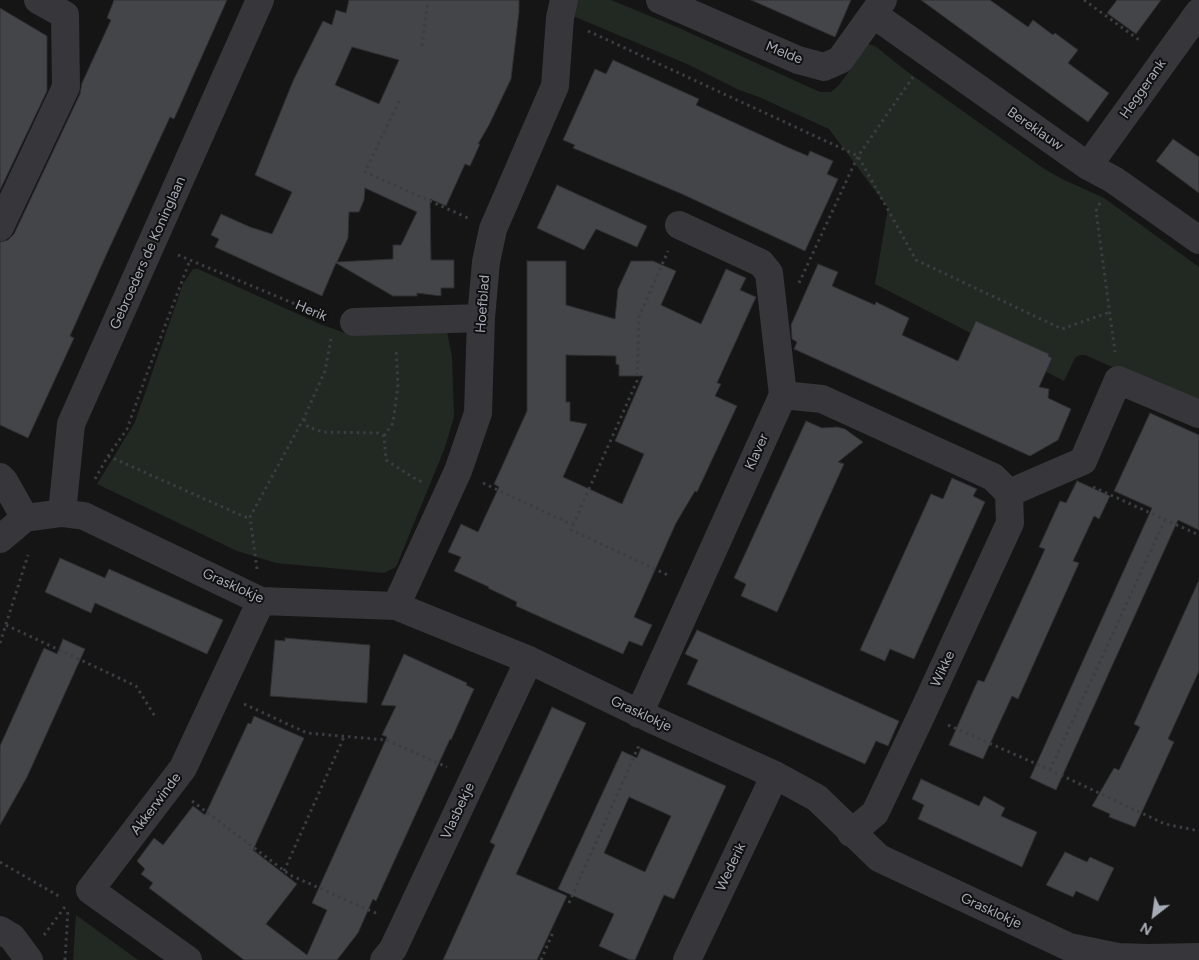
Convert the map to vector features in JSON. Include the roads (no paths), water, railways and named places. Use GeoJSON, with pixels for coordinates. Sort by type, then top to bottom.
{"type":"FeatureCollection","features":[{"type":"Feature","properties":{"kind":"street"},"geometry":{"type":"LineString","coordinates":[[0,227],[66,87],[65,15],[38,0]]}},
{"type":"Feature","properties":{"kind":"street","name":"Gebroeders de Koninglaan"},"geometry":{"type":"LineString","coordinates":[[62,512],[72,424],[260,0]]}},
{"type":"Feature","properties":{"kind":"street","name":"Melde"},"geometry":{"type":"LineString","coordinates":[[660,0],[798,60],[824,67],[840,60],[878,7]]}},
{"type":"Feature","properties":{"kind":"street","name":"Bereklauw"},"geometry":{"type":"LineString","coordinates":[[878,7],[929,54],[1088,166],[1114,180],[1199,240]]}},
{"type":"Feature","properties":{"kind":"street","name":"Hoefblad"},"geometry":{"type":"LineString","coordinates":[[396,606],[453,482],[478,413],[481,318],[486,262],[493,229],[555,86],[562,9]]}},
{"type":"Feature","properties":{"kind":"street","name":"Heggerank"},"geometry":{"type":"LineString","coordinates":[[1088,166],[1199,12]]}},
{"type":"Feature","properties":{"kind":"street"},"geometry":{"type":"LineString","coordinates":[[679,226],[761,263],[769,273],[782,395],[822,399],[993,477],[1009,493],[1083,460],[1118,380],[1199,414]]}},
{"type":"Feature","properties":{"kind":"street"},"geometry":{"type":"LineString","coordinates":[[344,321],[481,318]]}},
{"type":"Feature","properties":{"kind":"street","name":"Klaver"},"geometry":{"type":"LineString","coordinates":[[645,716],[695,588],[782,395]]}},
{"type":"Feature","properties":{"kind":"street"},"geometry":{"type":"LineString","coordinates":[[0,478],[4,481],[25,518]]}},
{"type":"Feature","properties":{"kind":"street","name":"Wikke"},"geometry":{"type":"LineString","coordinates":[[851,833],[875,813],[922,714],[1010,523],[1009,493]]}},
{"type":"Feature","properties":{"kind":"street"},"geometry":{"type":"LineString","coordinates":[[0,539],[25,518],[62,512]]}},
{"type":"Feature","properties":{"kind":"street","name":"Grasklokje"},"geometry":{"type":"LineString","coordinates":[[62,512],[84,516],[261,601],[396,606],[529,660],[645,716],[775,775],[817,798],[851,833],[879,858],[1069,948],[1118,958],[1199,957]]}},
{"type":"Feature","properties":{"kind":"street","name":"Akkerwinde"},"geometry":{"type":"LineString","coordinates":[[188,960],[90,890],[183,768],[261,601]]}},
{"type":"Feature","properties":{"kind":"street","name":"Vlasbekje"},"geometry":{"type":"LineString","coordinates":[[384,960],[393,949],[529,660]]}},
{"type":"Feature","properties":{"kind":"street","name":"Wederik"},"geometry":{"type":"LineString","coordinates":[[687,960],[775,775]]}},
{"type":"Feature","properties":{"kind":"street"},"geometry":{"type":"LineString","coordinates":[[0,930],[12,938],[28,959]]}}]}
